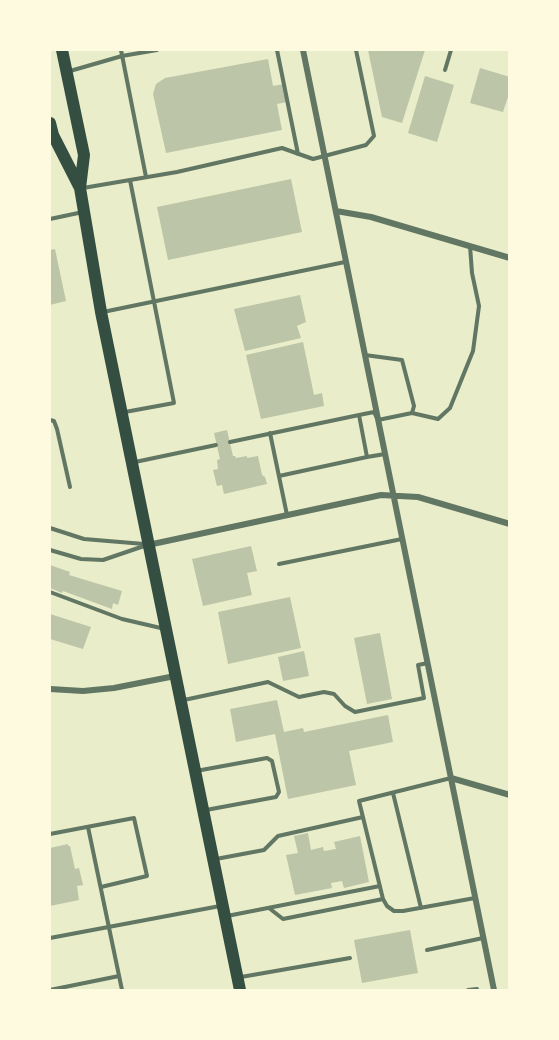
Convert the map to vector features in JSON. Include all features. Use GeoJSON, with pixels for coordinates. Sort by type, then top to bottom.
{"type":"FeatureCollection","features":[{"type":"Feature","properties":{"kind":"highway"},"geometry":{"type":"LineString","coordinates":[[62,50],[84,155],[80,188],[101,312],[238,984]]}},
{"type":"Feature","properties":{"kind":"highway"},"geometry":{"type":"LineString","coordinates":[[50,123],[53,135],[80,188]]}},
{"type":"Feature","properties":{"kind":"street"},"geometry":{"type":"LineString","coordinates":[[303,50],[494,990]]}},
{"type":"Feature","properties":{"kind":"street"},"geometry":{"type":"LineString","coordinates":[[336,211],[372,217],[510,258]]}},
{"type":"Feature","properties":{"kind":"street"},"geometry":{"type":"LineString","coordinates":[[148,545],[381,495],[418,496],[510,524]]}},
{"type":"Feature","properties":{"kind":"street"},"geometry":{"type":"LineString","coordinates":[[50,689],[83,691],[114,688],[175,676]]}},
{"type":"Feature","properties":{"kind":"street"},"geometry":{"type":"LineString","coordinates":[[451,778],[510,795]]}},
{"type":"Feature","properties":{"kind":"lane"},"geometry":{"type":"LineString","coordinates":[[121,50],[146,177]]}},
{"type":"Feature","properties":{"kind":"lane"},"geometry":{"type":"LineString","coordinates":[[67,72],[122,56],[157,50]]}},
{"type":"Feature","properties":{"kind":"lane"},"geometry":{"type":"LineString","coordinates":[[277,50],[298,155]]}},
{"type":"Feature","properties":{"kind":"lane"},"geometry":{"type":"LineString","coordinates":[[80,188],[159,175],[282,148],[313,159],[366,145],[374,136],[356,50]]}},
{"type":"Feature","properties":{"kind":"lane"},"geometry":{"type":"LineString","coordinates":[[445,70],[451,50]]}},
{"type":"Feature","properties":{"kind":"lane"},"geometry":{"type":"LineString","coordinates":[[121,413],[174,403],[130,180]]}},
{"type":"Feature","properties":{"kind":"lane"},"geometry":{"type":"LineString","coordinates":[[50,219],[84,212]]}},
{"type":"Feature","properties":{"kind":"lane"},"geometry":{"type":"LineString","coordinates":[[230,442],[374,412],[378,420],[412,414],[438,419],[450,408],[473,351],[479,306],[472,273],[470,246]]}},
{"type":"Feature","properties":{"kind":"lane"},"geometry":{"type":"LineString","coordinates":[[101,312],[346,262]]}},
{"type":"Feature","properties":{"kind":"lane"},"geometry":{"type":"LineString","coordinates":[[365,355],[402,360],[414,406],[412,414]]}},
{"type":"Feature","properties":{"kind":"lane"},"geometry":{"type":"LineString","coordinates":[[359,415],[367,457]]}},
{"type":"Feature","properties":{"kind":"lane"},"geometry":{"type":"LineString","coordinates":[[50,420],[54,421],[57,429],[70,487]]}},
{"type":"Feature","properties":{"kind":"lane"},"geometry":{"type":"LineString","coordinates":[[270,433],[287,514]]}},
{"type":"Feature","properties":{"kind":"lane"},"geometry":{"type":"LineString","coordinates":[[131,463],[216,445]]}},
{"type":"Feature","properties":{"kind":"lane"},"geometry":{"type":"LineString","coordinates":[[279,476],[385,454]]}},
{"type":"Feature","properties":{"kind":"lane"},"geometry":{"type":"LineString","coordinates":[[50,528],[84,539],[148,545]]}},
{"type":"Feature","properties":{"kind":"lane"},"geometry":{"type":"LineString","coordinates":[[279,564],[402,539]]}},
{"type":"Feature","properties":{"kind":"lane"},"geometry":{"type":"LineString","coordinates":[[50,550],[81,559],[103,560],[148,545]]}},
{"type":"Feature","properties":{"kind":"lane"},"geometry":{"type":"LineString","coordinates":[[50,592],[122,619],[165,629]]}},
{"type":"Feature","properties":{"kind":"lane"},"geometry":{"type":"LineString","coordinates":[[180,700],[268,682],[298,697],[324,692],[334,694],[345,706],[355,712],[424,698],[418,665],[428,663]]}},
{"type":"Feature","properties":{"kind":"lane"},"geometry":{"type":"LineString","coordinates":[[195,771],[267,758],[272,760],[279,792],[276,797],[203,811]]}},
{"type":"Feature","properties":{"kind":"lane"},"geometry":{"type":"LineString","coordinates":[[451,778],[359,801],[383,899],[387,906],[394,910],[421,908],[475,898]]}},
{"type":"Feature","properties":{"kind":"lane"},"geometry":{"type":"LineString","coordinates":[[393,793],[421,908]]}},
{"type":"Feature","properties":{"kind":"lane"},"geometry":{"type":"LineString","coordinates":[[213,860],[264,850],[278,836],[363,817]]}},
{"type":"Feature","properties":{"kind":"lane"},"geometry":{"type":"LineString","coordinates":[[50,834],[134,818],[147,876],[100,887]]}},
{"type":"Feature","properties":{"kind":"lane"},"geometry":{"type":"LineString","coordinates":[[88,827],[122,990]]}},
{"type":"Feature","properties":{"kind":"lane"},"geometry":{"type":"LineString","coordinates":[[50,938],[223,911],[269,908],[380,886]]}},
{"type":"Feature","properties":{"kind":"lane"},"geometry":{"type":"LineString","coordinates":[[269,908],[284,919],[383,899]]}},
{"type":"Feature","properties":{"kind":"lane"},"geometry":{"type":"LineString","coordinates":[[427,950],[483,938]]}},
{"type":"Feature","properties":{"kind":"lane"},"geometry":{"type":"LineString","coordinates":[[238,984],[350,958]]}},
{"type":"Feature","properties":{"kind":"lane"},"geometry":{"type":"LineString","coordinates":[[50,990],[119,976]]}},
{"type":"Feature","properties":{"kind":"lane"},"geometry":{"type":"LineString","coordinates":[[468,990],[477,989]]}},
{"type":"Feature","properties":{"kind":"building"},"geometry":{"type":"Polygon","coordinates":[[[368,50],[425,50],[402,123],[382,117],[368,50]]]}},
{"type":"Feature","properties":{"kind":"building"},"geometry":{"type":"Polygon","coordinates":[[[268,59],[273,86],[284,84],[287,102],[277,104],[282,130],[166,153],[153,94],[156,84],[165,78],[268,59]]]}},
{"type":"Feature","properties":{"kind":"building"},"geometry":{"type":"Polygon","coordinates":[[[480,68],[510,77],[510,91],[503,112],[470,103],[480,68]]]}},
{"type":"Feature","properties":{"kind":"building"},"geometry":{"type":"Polygon","coordinates":[[[425,76],[454,85],[437,142],[408,133],[425,76]]]}},
{"type":"Feature","properties":{"kind":"building"},"geometry":{"type":"Polygon","coordinates":[[[291,179],[302,232],[168,260],[157,207],[291,179]]]}},
{"type":"Feature","properties":{"kind":"building"},"geometry":{"type":"Polygon","coordinates":[[[55,249],[66,301],[50,305],[50,250],[55,249]]]}},
{"type":"Feature","properties":{"kind":"building"},"geometry":{"type":"Polygon","coordinates":[[[300,295],[306,322],[297,326],[301,338],[245,351],[234,309],[300,295]]]}},
{"type":"Feature","properties":{"kind":"building"},"geometry":{"type":"Polygon","coordinates":[[[303,342],[314,395],[322,393],[324,406],[261,419],[246,355],[303,342]]]}},
{"type":"Feature","properties":{"kind":"building"},"geometry":{"type":"Polygon","coordinates":[[[227,430],[233,456],[236,458],[247,456],[247,458],[258,456],[262,475],[267,484],[224,494],[222,485],[217,486],[213,470],[218,469],[217,460],[220,459],[214,433],[227,430]]]}},
{"type":"Feature","properties":{"kind":"building"},"geometry":{"type":"Polygon","coordinates":[[[251,546],[257,571],[247,573],[252,595],[203,606],[192,559],[251,546]]]}},
{"type":"Feature","properties":{"kind":"building"},"geometry":{"type":"Polygon","coordinates":[[[50,565],[70,572],[69,575],[122,591],[118,605],[113,603],[112,609],[50,588],[50,565]]]}},
{"type":"Feature","properties":{"kind":"building"},"geometry":{"type":"Polygon","coordinates":[[[290,597],[301,648],[228,664],[218,612],[290,597]]]}},
{"type":"Feature","properties":{"kind":"building"},"geometry":{"type":"Polygon","coordinates":[[[50,614],[91,627],[83,649],[50,639],[50,614]]]}},
{"type":"Feature","properties":{"kind":"building"},"geometry":{"type":"Polygon","coordinates":[[[380,633],[392,699],[367,704],[354,638],[380,633]]]}},
{"type":"Feature","properties":{"kind":"building"},"geometry":{"type":"Polygon","coordinates":[[[304,651],[309,676],[283,681],[278,657],[304,651]]]}},
{"type":"Feature","properties":{"kind":"building"},"geometry":{"type":"Polygon","coordinates":[[[277,700],[284,732],[303,728],[304,732],[388,715],[393,742],[349,751],[356,785],[288,799],[275,734],[236,742],[230,709],[277,700]]]}},
{"type":"Feature","properties":{"kind":"building"},"geometry":{"type":"Polygon","coordinates":[[[308,833],[311,850],[323,847],[324,851],[336,849],[334,842],[360,836],[369,882],[344,888],[342,881],[331,883],[332,888],[295,895],[286,855],[298,853],[294,836],[308,833]]]}},
{"type":"Feature","properties":{"kind":"building"},"geometry":{"type":"Polygon","coordinates":[[[68,844],[75,869],[79,868],[83,885],[77,886],[79,900],[50,906],[50,848],[68,844]]]}},
{"type":"Feature","properties":{"kind":"building"},"geometry":{"type":"Polygon","coordinates":[[[410,930],[418,973],[362,983],[354,940],[410,930]]]}}]}
